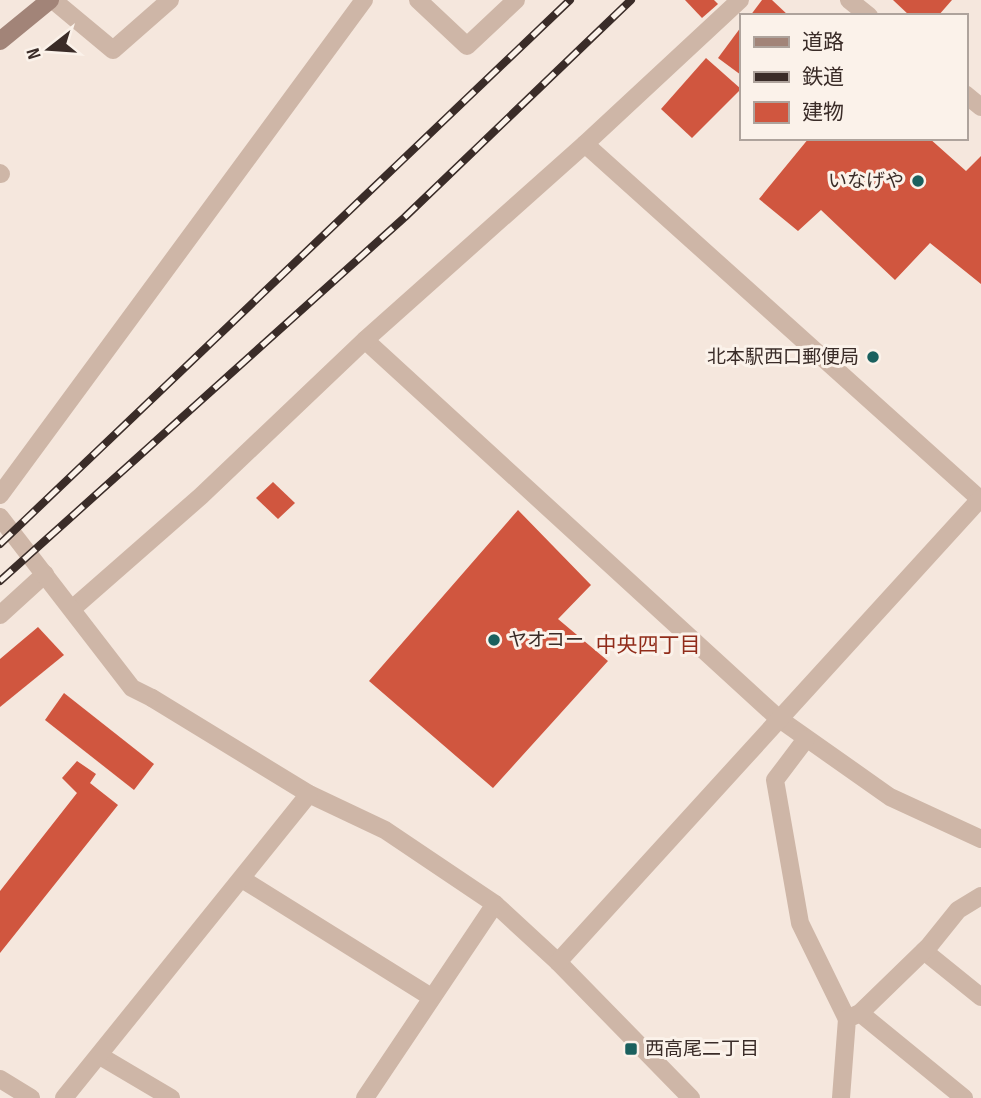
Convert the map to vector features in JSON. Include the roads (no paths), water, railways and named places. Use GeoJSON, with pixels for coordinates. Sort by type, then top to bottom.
{"type":"FeatureCollection","features":[{"type":"Feature","properties":{"kind":"main road"},"geometry":{"type":"LineString","coordinates":[[0,41],[51,0]]}},
{"type":"Feature","properties":{"kind":"street"},"geometry":{"type":"LineString","coordinates":[[51,0],[113,50],[170,0]]}},
{"type":"Feature","properties":{"kind":"street"},"geometry":{"type":"LineString","coordinates":[[0,495],[364,0]]}},
{"type":"Feature","properties":{"kind":"street"},"geometry":{"type":"LineString","coordinates":[[418,0],[467,46],[516,0]]}},
{"type":"Feature","properties":{"kind":"street"},"geometry":{"type":"LineString","coordinates":[[72,609],[201,496],[365,340],[585,145],[740,0]]}},
{"type":"Feature","properties":{"kind":"street"},"geometry":{"type":"LineString","coordinates":[[849,0],[866,14]]}},
{"type":"Feature","properties":{"kind":"street"},"geometry":{"type":"LineString","coordinates":[[967,96],[981,107]]}},
{"type":"Feature","properties":{"kind":"street"},"geometry":{"type":"LineString","coordinates":[[558,962],[778,718],[981,499],[585,145]]}},
{"type":"Feature","properties":{"kind":"street"},"geometry":{"type":"LineString","coordinates":[[365,340],[778,718],[890,797],[981,839]]}},
{"type":"Feature","properties":{"kind":"street"},"geometry":{"type":"LineString","coordinates":[[0,517],[132,688],[309,794],[385,830],[495,905],[558,962],[691,1098]]}},
{"type":"Feature","properties":{"kind":"street"},"geometry":{"type":"LineString","coordinates":[[0,615],[45,574]]}},
{"type":"Feature","properties":{"kind":"street"},"geometry":{"type":"LineString","coordinates":[[806,739],[775,780],[800,923],[853,1016],[964,1098]]}},
{"type":"Feature","properties":{"kind":"street"},"geometry":{"type":"LineString","coordinates":[[64,1098],[309,794]]}},
{"type":"Feature","properties":{"kind":"street"},"geometry":{"type":"LineString","coordinates":[[242,879],[430,997]]}},
{"type":"Feature","properties":{"kind":"street"},"geometry":{"type":"LineString","coordinates":[[841,1098],[853,1016],[924,951],[958,911],[981,897]]}},
{"type":"Feature","properties":{"kind":"street"},"geometry":{"type":"LineString","coordinates":[[365,1098],[430,997],[495,905]]}},
{"type":"Feature","properties":{"kind":"street"},"geometry":{"type":"LineString","coordinates":[[924,951],[981,996]]}},
{"type":"Feature","properties":{"kind":"street"},"geometry":{"type":"LineString","coordinates":[[100,1056],[171,1098]]}},
{"type":"Feature","properties":{"kind":"street"},"geometry":{"type":"LineString","coordinates":[[0,1079],[31,1098]]}},
{"type":"Feature","properties":{"kind":"railway"},"geometry":{"type":"LineString","coordinates":[[0,544],[570,0]]}},
{"type":"Feature","properties":{"kind":"railway"},"geometry":{"type":"LineString","coordinates":[[0,581],[405,217],[631,0]]}},
{"type":"Feature","properties":{"kind":"place","name":"いなげや"},"geometry":{"type":"Point","coordinates":[918,181]}},
{"type":"Feature","properties":{"kind":"place","name":"北本駅西口郵便局"},"geometry":{"type":"Point","coordinates":[873,357]}},
{"type":"Feature","properties":{"kind":"place","name":"ヤオコー"},"geometry":{"type":"Point","coordinates":[494,640]}},
{"type":"Feature","properties":{"kind":"place","name":"西高尾二丁目"},"geometry":{"type":"Point","coordinates":[631,1049]}},
{"type":"Feature","properties":{"kind":"district","name":"中央四丁目"},"geometry":{"type":"Point","coordinates":[648,645]}}]}
